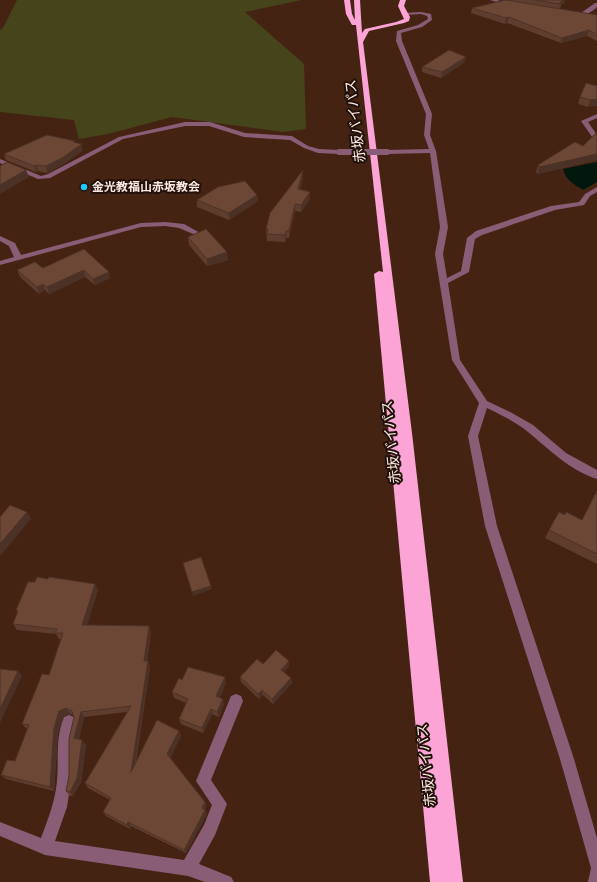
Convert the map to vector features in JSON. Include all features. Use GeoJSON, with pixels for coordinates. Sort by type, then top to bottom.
{"type":"FeatureCollection","features":[{"type":"Feature","properties":{"kind":"highway"},"geometry":{"type":"LineString","coordinates":[[347,0],[349,14],[362,22],[397,24]]}},
{"type":"Feature","properties":{"kind":"highway","name":"赤坂バイパス"},"geometry":{"type":"LineString","coordinates":[[352,0],[362,22],[439,882]]}},
{"type":"Feature","properties":{"kind":"highway","name":"赤坂バイパス"},"geometry":{"type":"LineString","coordinates":[[357,0],[358,22],[406,433],[454,882]]}},
{"type":"Feature","properties":{"kind":"highway"},"geometry":{"type":"LineString","coordinates":[[362,0],[362,22]]}},
{"type":"Feature","properties":{"kind":"highway"},"geometry":{"type":"LineString","coordinates":[[361,41],[367,30],[374,27],[397,24],[408,20],[401,6],[403,0]]}},
{"type":"Feature","properties":{"kind":"street"},"geometry":{"type":"LineString","coordinates":[[492,0],[515,5]]}},
{"type":"Feature","properties":{"kind":"street"},"geometry":{"type":"LineString","coordinates":[[583,14],[597,4]]}},
{"type":"Feature","properties":{"kind":"street"},"geometry":{"type":"LineString","coordinates":[[406,14],[421,13],[429,15],[430,20],[420,26],[399,32],[399,41],[429,114],[427,135],[433,151],[444,227],[439,254],[456,360],[484,403],[509,415],[530,428],[562,456],[597,475]]}},
{"type":"Feature","properties":{"kind":"street"},"geometry":{"type":"LineString","coordinates":[[576,13],[590,16]]}},
{"type":"Feature","properties":{"kind":"street"},"geometry":{"type":"LineString","coordinates":[[597,116],[584,120],[597,140]]}},
{"type":"Feature","properties":{"kind":"street"},"geometry":{"type":"LineString","coordinates":[[0,161],[40,178],[50,176],[121,138],[185,124],[210,124],[244,134],[292,138],[306,147],[318,151],[433,151]]}},
{"type":"Feature","properties":{"kind":"street"},"geometry":{"type":"LineString","coordinates":[[444,282],[465,272],[471,238],[479,233],[554,208],[582,204],[587,195],[597,189]]}},
{"type":"Feature","properties":{"kind":"street"},"geometry":{"type":"LineString","coordinates":[[0,263],[141,225],[165,224],[181,226],[198,234]]}},
{"type":"Feature","properties":{"kind":"street"},"geometry":{"type":"LineString","coordinates":[[0,238],[12,245],[19,258]]}},
{"type":"Feature","properties":{"kind":"street"},"geometry":{"type":"LineString","coordinates":[[484,403],[473,436],[491,526],[567,759],[597,864]]}},
{"type":"Feature","properties":{"kind":"street"},"geometry":{"type":"LineString","coordinates":[[188,868],[210,830],[220,804],[204,780],[236,700]]}},
{"type":"Feature","properties":{"kind":"street"},"geometry":{"type":"LineString","coordinates":[[45,847],[60,807],[64,781],[64,744],[69,722]]}},
{"type":"Feature","properties":{"kind":"street"},"geometry":{"type":"LineString","coordinates":[[0,829],[45,847],[188,868],[226,882]]}},
{"type":"Feature","properties":{"kind":"street"},"geometry":{"type":"LineString","coordinates":[[596,882],[597,873]]}},
{"type":"Feature","properties":{"kind":"shaded area"},"geometry":{"type":"Polygon","coordinates":[[[17,0],[302,0],[245,12],[304,64],[306,129],[283,132],[172,117],[108,134],[79,139],[74,120],[0,112],[0,30],[3,28],[17,0]]]}},
{"type":"Feature","properties":{"kind":"shaded area"},"geometry":{"type":"Polygon","coordinates":[[[597,162],[597,182],[583,190],[573,184],[564,173],[563,169],[597,162]]]}},
{"type":"Feature","properties":{"kind":"building"},"geometry":{"type":"Polygon","coordinates":[[[506,0],[597,15],[597,35],[589,30],[562,38],[509,17],[506,18],[472,8],[506,0]]]}},
{"type":"Feature","properties":{"kind":"building"},"geometry":{"type":"Polygon","coordinates":[[[535,0],[563,0],[559,3],[561,4],[535,0]]]}},
{"type":"Feature","properties":{"kind":"building"},"geometry":{"type":"Polygon","coordinates":[[[449,50],[466,57],[442,72],[422,67],[449,50]]]}},
{"type":"Feature","properties":{"kind":"building"},"geometry":{"type":"Polygon","coordinates":[[[586,83],[597,86],[597,99],[591,100],[580,97],[586,83]]]}},
{"type":"Feature","properties":{"kind":"building"},"geometry":{"type":"Polygon","coordinates":[[[595,134],[597,135],[597,154],[539,167],[538,165],[575,142],[583,146],[595,134]]]}},
{"type":"Feature","properties":{"kind":"building"},"geometry":{"type":"Polygon","coordinates":[[[47,135],[82,144],[62,158],[46,166],[34,166],[4,154],[47,135]]]}},
{"type":"Feature","properties":{"kind":"building"},"geometry":{"type":"Polygon","coordinates":[[[7,162],[26,170],[0,185],[0,166],[7,162]]]}},
{"type":"Feature","properties":{"kind":"building"},"geometry":{"type":"Polygon","coordinates":[[[303,170],[298,189],[310,192],[301,205],[295,204],[289,231],[286,231],[285,235],[267,234],[268,229],[266,229],[270,213],[303,170]]]}},
{"type":"Feature","properties":{"kind":"building"},"geometry":{"type":"Polygon","coordinates":[[[245,181],[257,195],[229,213],[197,200],[218,187],[245,181]]]}},
{"type":"Feature","properties":{"kind":"building"},"geometry":{"type":"Polygon","coordinates":[[[206,229],[227,252],[207,259],[188,237],[206,229]]]}},
{"type":"Feature","properties":{"kind":"building"},"geometry":{"type":"Polygon","coordinates":[[[84,249],[109,272],[93,279],[84,270],[47,287],[43,284],[37,287],[17,270],[35,262],[43,268],[84,249]]]}},
{"type":"Feature","properties":{"kind":"building"},"geometry":{"type":"Polygon","coordinates":[[[597,491],[597,554],[549,530],[559,512],[565,515],[566,512],[582,520],[597,491]]]}},
{"type":"Feature","properties":{"kind":"building"},"geometry":{"type":"Polygon","coordinates":[[[10,505],[27,512],[0,544],[0,517],[10,505]]]}},
{"type":"Feature","properties":{"kind":"building"},"geometry":{"type":"Polygon","coordinates":[[[201,557],[211,586],[192,592],[183,563],[201,557]]]}},
{"type":"Feature","properties":{"kind":"building"},"geometry":{"type":"Polygon","coordinates":[[[37,577],[48,579],[49,577],[95,584],[82,625],[149,626],[144,661],[148,661],[131,772],[157,720],[179,731],[167,754],[205,802],[202,808],[205,810],[184,850],[128,822],[127,825],[103,812],[111,798],[85,783],[131,706],[81,712],[74,738],[82,740],[77,778],[70,792],[66,791],[69,776],[69,739],[74,717],[72,711],[66,708],[59,711],[54,728],[50,787],[1,775],[7,760],[15,761],[29,725],[22,724],[42,674],[49,675],[63,633],[55,633],[57,629],[13,624],[18,611],[16,610],[28,582],[35,582],[37,577]]]}},
{"type":"Feature","properties":{"kind":"building"},"geometry":{"type":"Polygon","coordinates":[[[276,650],[289,661],[281,670],[291,678],[272,699],[262,690],[258,694],[240,677],[257,659],[263,664],[276,650]]]}},
{"type":"Feature","properties":{"kind":"building"},"geometry":{"type":"Polygon","coordinates":[[[188,667],[225,677],[216,696],[223,699],[217,712],[211,709],[202,728],[179,719],[188,699],[172,692],[179,678],[182,680],[188,667]]]}},
{"type":"Feature","properties":{"kind":"building"},"geometry":{"type":"Polygon","coordinates":[[[0,669],[18,671],[0,709],[0,669]]]}},
{"type":"Feature","properties":{"kind":"place","name":"金光教福山赤坂教会"},"geometry":{"type":"Point","coordinates":[84,187]}}]}
